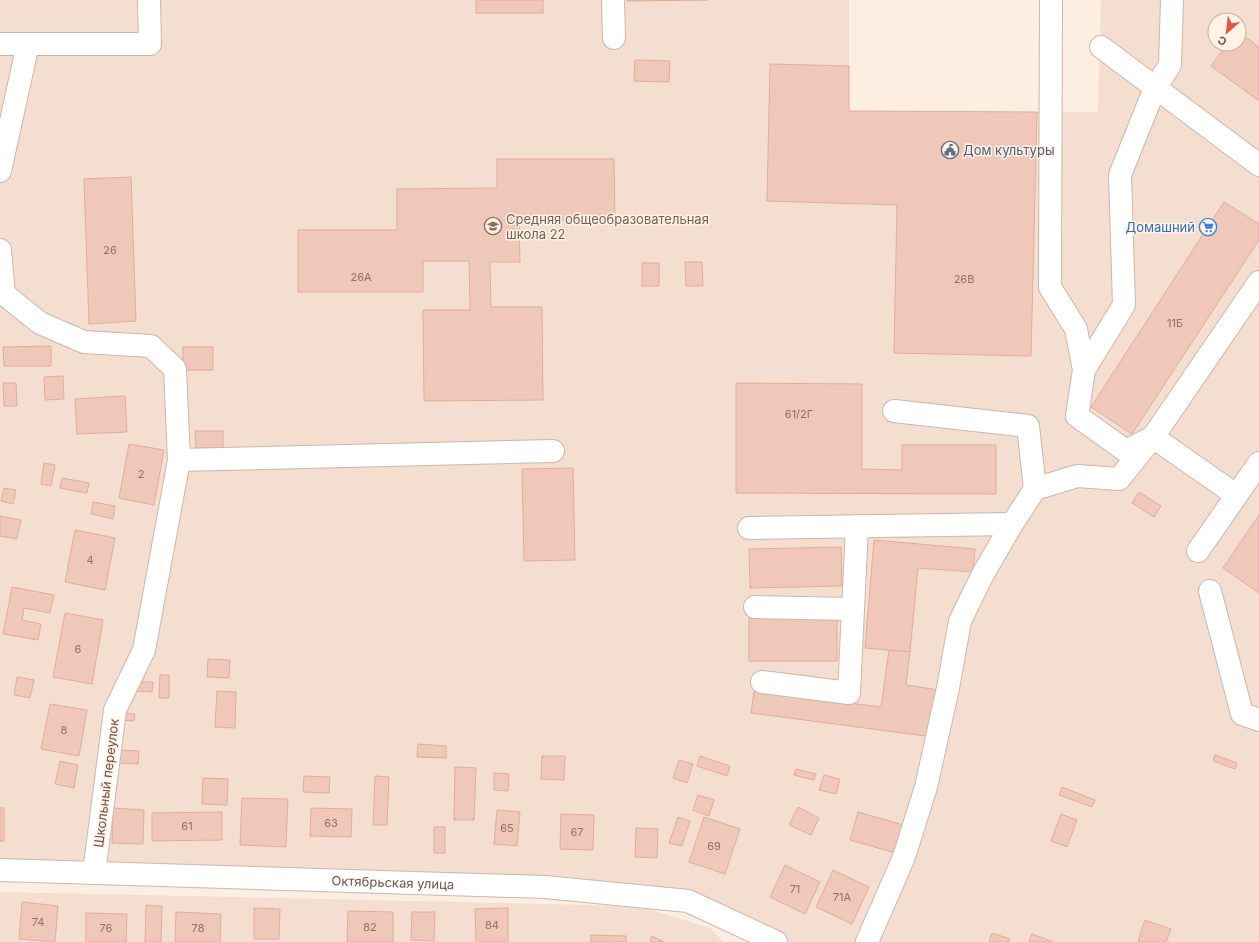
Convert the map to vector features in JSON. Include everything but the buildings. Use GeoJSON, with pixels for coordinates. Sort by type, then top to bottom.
{"type":"FeatureCollection","features":[{"type":"Feature","properties":{"kind":"street"},"geometry":{"type":"LineString","coordinates":[[0,44],[150,44],[149,0]]}},
{"type":"Feature","properties":{"kind":"street"},"geometry":{"type":"LineString","coordinates":[[613,0],[614,38]]}},
{"type":"Feature","properties":{"kind":"street"},"geometry":{"type":"LineString","coordinates":[[1050,0],[1050,287],[1076,329],[1084,370],[1078,416],[1126,451],[1153,437]]}},
{"type":"Feature","properties":{"kind":"street"},"geometry":{"type":"LineString","coordinates":[[1084,370],[1124,305],[1120,175],[1155,88],[1170,65],[1172,0]]}},
{"type":"Feature","properties":{"kind":"street"},"geometry":{"type":"LineString","coordinates":[[0,171],[28,44]]}},
{"type":"Feature","properties":{"kind":"street"},"geometry":{"type":"LineString","coordinates":[[1100,47],[1259,165]]}},
{"type":"Feature","properties":{"kind":"street","name":"Школьный переулок"},"geometry":{"type":"LineString","coordinates":[[0,250],[4,294],[40,323],[84,342],[151,346],[175,369],[179,460],[144,650],[115,710],[94,873]]}},
{"type":"Feature","properties":{"kind":"street"},"geometry":{"type":"LineString","coordinates":[[867,942],[904,857],[926,786],[948,688],[960,621],[983,574],[1012,524],[1035,489],[1077,476],[1119,479],[1153,437],[1259,282]]}},
{"type":"Feature","properties":{"kind":"street"},"geometry":{"type":"LineString","coordinates":[[894,411],[1028,426],[1035,489]]}},
{"type":"Feature","properties":{"kind":"street"},"geometry":{"type":"LineString","coordinates":[[1153,437],[1236,495]]}},
{"type":"Feature","properties":{"kind":"street"},"geometry":{"type":"LineString","coordinates":[[179,460],[553,451]]}},
{"type":"Feature","properties":{"kind":"street"},"geometry":{"type":"LineString","coordinates":[[1198,551],[1259,463]]}},
{"type":"Feature","properties":{"kind":"street"},"geometry":{"type":"LineString","coordinates":[[749,528],[1012,524]]}},
{"type":"Feature","properties":{"kind":"street"},"geometry":{"type":"LineString","coordinates":[[762,682],[849,693],[857,526]]}},
{"type":"Feature","properties":{"kind":"street"},"geometry":{"type":"LineString","coordinates":[[1210,591],[1242,714],[1259,720]]}},
{"type":"Feature","properties":{"kind":"street"},"geometry":{"type":"LineString","coordinates":[[756,607],[853,610]]}},
{"type":"Feature","properties":{"kind":"street","name":"Октябрьская улица"},"geometry":{"type":"LineString","coordinates":[[0,870],[546,886],[688,902],[776,942]]}},
{"type":"Feature","properties":{"kind":"shaded area"},"geometry":{"type":"Polygon","coordinates":[[[0,0],[849,0],[849,111],[1098,112],[1101,0],[1259,0],[1259,942],[776,942],[688,901],[0,870],[0,0]]]}},
{"type":"Feature","properties":{"kind":"shaded area"},"geometry":{"type":"Polygon","coordinates":[[[0,892],[638,906],[710,928],[723,942],[0,942],[0,892]]]}},
{"type":"Feature","properties":{"kind":"place","name":"Дом культуры"},"geometry":{"type":"Point","coordinates":[950,150]}},
{"type":"Feature","properties":{"kind":"place","name":"Средняя общеобразовательная школа 22"},"geometry":{"type":"Point","coordinates":[493,226]}},
{"type":"Feature","properties":{"kind":"place","name":"Домашний"},"geometry":{"type":"Point","coordinates":[1208,227]}}]}
